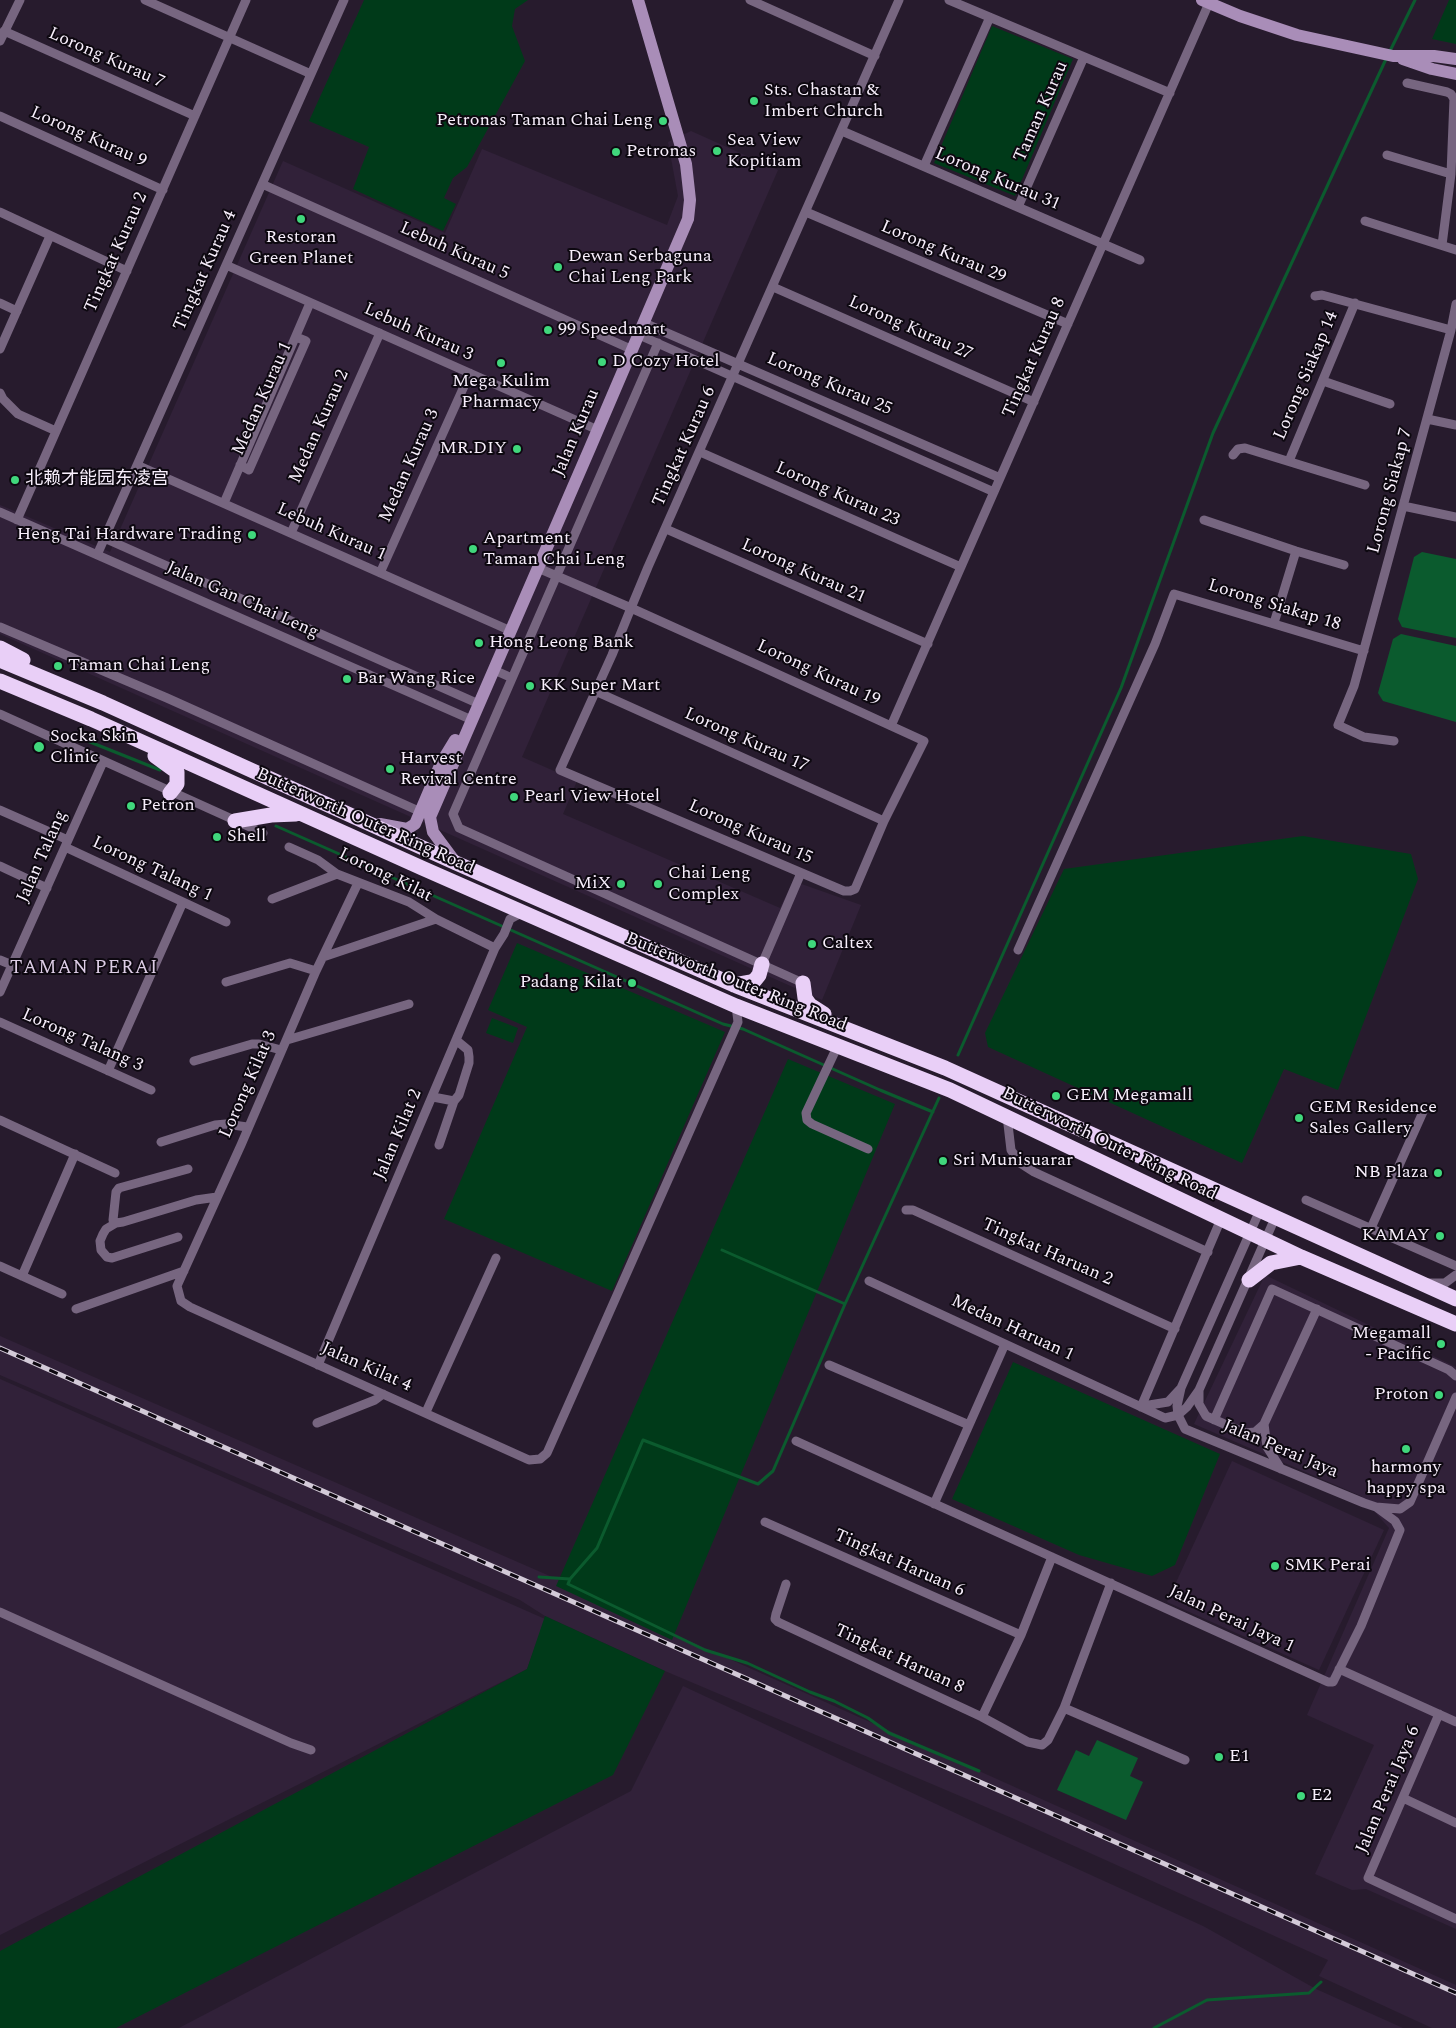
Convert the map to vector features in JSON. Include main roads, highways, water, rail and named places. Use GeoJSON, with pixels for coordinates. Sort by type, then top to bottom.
{"type":"FeatureCollection","features":[{"type":"Feature","properties":{"kind":"highway"},"geometry":{"type":"LineString","coordinates":[[0,648],[75,684],[103,703]]}},
{"type":"Feature","properties":{"kind":"highway","name":"Butterworth Outer Ring Road"},"geometry":{"type":"LineString","coordinates":[[0,660],[103,703],[456,864],[734,985],[945,1068],[1456,1299]]}},
{"type":"Feature","properties":{"kind":"highway","name":"Butterworth Outer Ring Road"},"geometry":{"type":"LineString","coordinates":[[0,681],[90,719],[300,814],[512,915],[759,1016],[950,1090],[1301,1257],[1456,1324]]}},
{"type":"Feature","properties":{"kind":"highway"},"geometry":{"type":"LineString","coordinates":[[0,690],[62,714],[90,719]]}},
{"type":"Feature","properties":{"kind":"highway"},"geometry":{"type":"LineString","coordinates":[[132,738],[177,772],[177,784],[170,793]]}},
{"type":"Feature","properties":{"kind":"highway"},"geometry":{"type":"LineString","coordinates":[[235,821],[271,815],[300,814]]}},
{"type":"Feature","properties":{"kind":"highway"},"geometry":{"type":"LineString","coordinates":[[734,985],[755,980],[759,975],[762,964]]}},
{"type":"Feature","properties":{"kind":"highway"},"geometry":{"type":"LineString","coordinates":[[803,982],[805,998],[810,1005],[856,1032]]}},
{"type":"Feature","properties":{"kind":"highway"},"geometry":{"type":"LineString","coordinates":[[1249,1280],[1271,1263],[1301,1257]]}},
{"type":"Feature","properties":{"kind":"waterway"},"geometry":{"type":"LineString","coordinates":[[1390,51],[1415,0]]}},
{"type":"Feature","properties":{"kind":"waterway"},"geometry":{"type":"LineString","coordinates":[[958,1055],[1121,688],[1213,433],[1386,59]]}},
{"type":"Feature","properties":{"kind":"waterway"},"geometry":{"type":"LineString","coordinates":[[85,740],[160,770]]}},
{"type":"Feature","properties":{"kind":"waterway"},"geometry":{"type":"LineString","coordinates":[[276,826],[723,1024],[743,1029],[933,1112]]}},
{"type":"Feature","properties":{"kind":"waterway"},"geometry":{"type":"LineString","coordinates":[[539,1577],[570,1579],[597,1548],[643,1440],[758,1484],[773,1471],[845,1304],[939,1098]]}},
{"type":"Feature","properties":{"kind":"waterway"},"geometry":{"type":"LineString","coordinates":[[722,1250],[845,1304]]}},
{"type":"Feature","properties":{"kind":"waterway"},"geometry":{"type":"LineString","coordinates":[[570,1579],[568,1584],[705,1650],[747,1663],[834,1701],[868,1718],[889,1733],[979,1771]]}},
{"type":"Feature","properties":{"kind":"waterway"},"geometry":{"type":"LineString","coordinates":[[1154,2028],[1207,2000],[1309,1993],[1321,1982]]}},
{"type":"Feature","properties":{"kind":"railway"},"geometry":{"type":"LineString","coordinates":[[0,1348],[1456,1993]]}},
{"type":"Feature","properties":{"kind":"place","name":"Sts. Chastan & Imbert Church"},"geometry":{"type":"Point","coordinates":[754,101]}},
{"type":"Feature","properties":{"kind":"place","name":"Petronas Taman Chai Leng"},"geometry":{"type":"Point","coordinates":[663,121]}},
{"type":"Feature","properties":{"kind":"place","name":"Sea View Kopitiam"},"geometry":{"type":"Point","coordinates":[717,151]}},
{"type":"Feature","properties":{"kind":"place","name":"Petronas"},"geometry":{"type":"Point","coordinates":[616,152]}},
{"type":"Feature","properties":{"kind":"place","name":"Restoran Green Planet"},"geometry":{"type":"Point","coordinates":[301,219]}},
{"type":"Feature","properties":{"kind":"place","name":"Dewan Serbaguna Chai Leng Park"},"geometry":{"type":"Point","coordinates":[558,267]}},
{"type":"Feature","properties":{"kind":"place","name":"99 Speedmart"},"geometry":{"type":"Point","coordinates":[548,330]}},
{"type":"Feature","properties":{"kind":"place","name":"D Cozy Hotel"},"geometry":{"type":"Point","coordinates":[602,362]}},
{"type":"Feature","properties":{"kind":"place","name":"Mega Kulim Pharmacy"},"geometry":{"type":"Point","coordinates":[501,363]}},
{"type":"Feature","properties":{"kind":"place","name":"MR.DIY"},"geometry":{"type":"Point","coordinates":[517,449]}},
{"type":"Feature","properties":{"kind":"place","name":"北赖才能园东凌宫"},"geometry":{"type":"Point","coordinates":[15,480]}},
{"type":"Feature","properties":{"kind":"place","name":"Heng Tai Hardware Trading"},"geometry":{"type":"Point","coordinates":[252,535]}},
{"type":"Feature","properties":{"kind":"place","name":"Apartment Taman Chai Leng"},"geometry":{"type":"Point","coordinates":[473,549]}},
{"type":"Feature","properties":{"kind":"place","name":"Hong Leong Bank"},"geometry":{"type":"Point","coordinates":[479,643]}},
{"type":"Feature","properties":{"kind":"place","name":"Taman Chai Leng"},"geometry":{"type":"Point","coordinates":[58,666]}},
{"type":"Feature","properties":{"kind":"place","name":"Bar Wang Rice"},"geometry":{"type":"Point","coordinates":[347,679]}},
{"type":"Feature","properties":{"kind":"place","name":"KK Super Mart"},"geometry":{"type":"Point","coordinates":[530,686]}},
{"type":"Feature","properties":{"kind":"place","name":"Socka Skin Clinic"},"geometry":{"type":"Point","coordinates":[39,747]}},
{"type":"Feature","properties":{"kind":"place","name":"Harvest Revival Centre"},"geometry":{"type":"Point","coordinates":[390,769]}},
{"type":"Feature","properties":{"kind":"place","name":"Pearl View Hotel"},"geometry":{"type":"Point","coordinates":[514,797]}},
{"type":"Feature","properties":{"kind":"place","name":"Petron"},"geometry":{"type":"Point","coordinates":[131,806]}},
{"type":"Feature","properties":{"kind":"place","name":"Shell"},"geometry":{"type":"Point","coordinates":[217,837]}},
{"type":"Feature","properties":{"kind":"place","name":"MiX"},"geometry":{"type":"Point","coordinates":[621,884]}},
{"type":"Feature","properties":{"kind":"place","name":"Chai Leng Complex"},"geometry":{"type":"Point","coordinates":[658,884]}},
{"type":"Feature","properties":{"kind":"place","name":"Caltex"},"geometry":{"type":"Point","coordinates":[812,944]}},
{"type":"Feature","properties":{"kind":"place","name":"Padang Kilat"},"geometry":{"type":"Point","coordinates":[632,983]}},
{"type":"Feature","properties":{"kind":"place","name":"GEM Megamall"},"geometry":{"type":"Point","coordinates":[1056,1096]}},
{"type":"Feature","properties":{"kind":"place","name":"GEM Residence Sales Gallery"},"geometry":{"type":"Point","coordinates":[1299,1118]}},
{"type":"Feature","properties":{"kind":"place","name":"Sri Munisuarar"},"geometry":{"type":"Point","coordinates":[943,1161]}},
{"type":"Feature","properties":{"kind":"place","name":"NB Plaza"},"geometry":{"type":"Point","coordinates":[1438,1173]}},
{"type":"Feature","properties":{"kind":"place","name":"KAMAY"},"geometry":{"type":"Point","coordinates":[1440,1236]}},
{"type":"Feature","properties":{"kind":"place","name":"Megamall - Pacific"},"geometry":{"type":"Point","coordinates":[1441,1344]}},
{"type":"Feature","properties":{"kind":"place","name":"Proton"},"geometry":{"type":"Point","coordinates":[1439,1395]}},
{"type":"Feature","properties":{"kind":"place","name":"harmony happy spa"},"geometry":{"type":"Point","coordinates":[1406,1449]}},
{"type":"Feature","properties":{"kind":"place","name":"SMK Perai"},"geometry":{"type":"Point","coordinates":[1275,1566]}},
{"type":"Feature","properties":{"kind":"place","name":"E1"},"geometry":{"type":"Point","coordinates":[1219,1757]}},
{"type":"Feature","properties":{"kind":"place","name":"E2"},"geometry":{"type":"Point","coordinates":[1301,1796]}},
{"type":"Feature","properties":{"kind":"district","name":"TAMAN PERAI"},"geometry":{"type":"Point","coordinates":[84,969]}}]}
